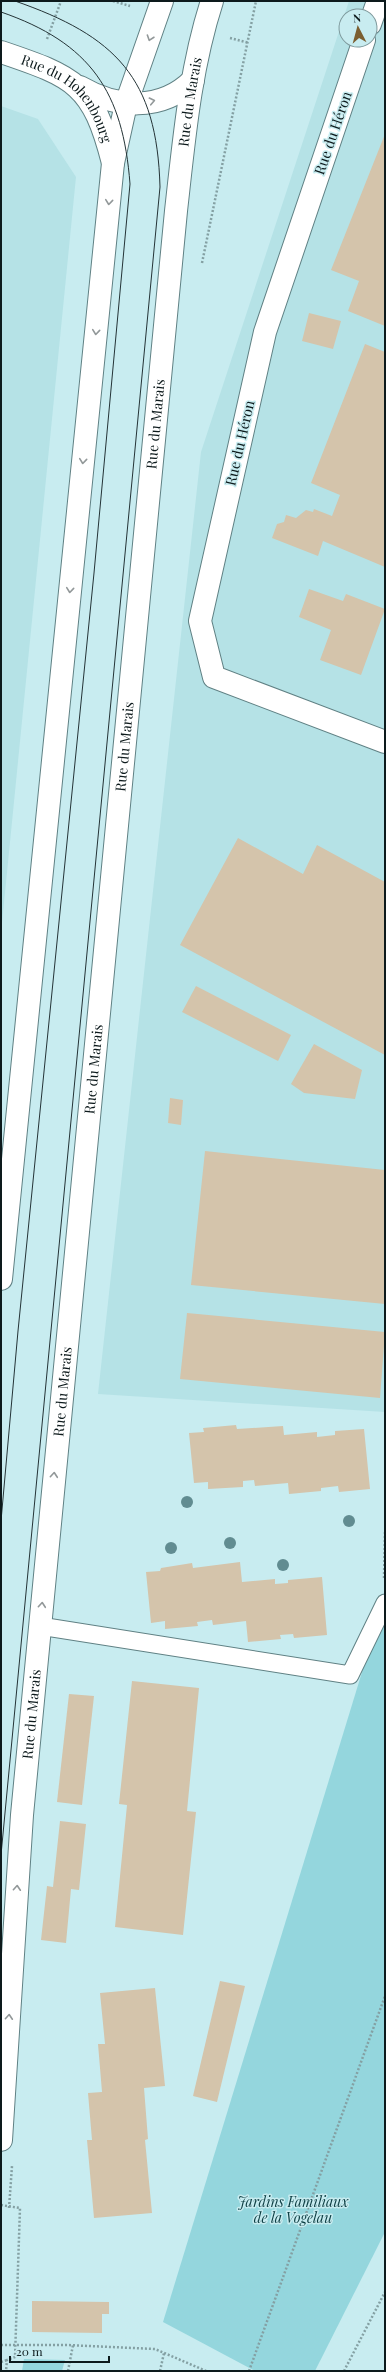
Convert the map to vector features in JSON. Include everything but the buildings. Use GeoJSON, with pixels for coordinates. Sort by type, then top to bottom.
{"type":"FeatureCollection","features":[{"type":"Feature","properties":{"kind":"main road"},"geometry":{"type":"LineString","coordinates":[[1,1279],[113,163],[126,104],[162,1]]}},
{"type":"Feature","properties":{"kind":"main road","name":"Rue du Marais"},"geometry":{"type":"LineString","coordinates":[[1,2140],[22,1815],[176,211],[193,80],[203,30],[212,1]]}},
{"type":"Feature","properties":{"kind":"main road","name":"Rue du Héron"},"geometry":{"type":"LineString","coordinates":[[361,48],[265,332],[200,621],[214,677],[385,742]]}},
{"type":"Feature","properties":{"kind":"main road","name":"Rue du Hohenbourg"},"geometry":{"type":"LineString","coordinates":[[1,52],[38,64],[76,84],[89,99],[99,118],[113,163]]}},
{"type":"Feature","properties":{"kind":"main road"},"geometry":{"type":"LineString","coordinates":[[76,84],[94,95],[126,104],[161,100],[183,90],[193,80]]}},
{"type":"Feature","properties":{"kind":"lane"},"geometry":{"type":"LineString","coordinates":[[40,1626],[350,1675],[385,1603]]}},
{"type":"Feature","properties":{"kind":"path"},"geometry":{"type":"LineString","coordinates":[[38,64],[61,1]]}},
{"type":"Feature","properties":{"kind":"path"},"geometry":{"type":"LineString","coordinates":[[385,1532],[383,1538],[385,1603]]}},
{"type":"Feature","properties":{"kind":"path"},"geometry":{"type":"LineString","coordinates":[[249,2371],[385,1996]]}},
{"type":"Feature","properties":{"kind":"path"},"geometry":{"type":"LineString","coordinates":[[1,2204],[9,2208],[20,2208],[15,2357],[1,2362]]}},
{"type":"Feature","properties":{"kind":"path"},"geometry":{"type":"LineString","coordinates":[[344,2371],[385,2292]]}},
{"type":"Feature","properties":{"kind":"path"},"geometry":{"type":"LineString","coordinates":[[1,2345],[16,2347],[73,2345],[155,2349],[206,2371]]}},
{"type":"Feature","properties":{"kind":"path"},"geometry":{"type":"LineString","coordinates":[[68,2371],[73,2345]]}},
{"type":"Feature","properties":{"kind":"path"},"geometry":{"type":"LineString","coordinates":[[160,2371],[164,2353]]}},
{"type":"Feature","properties":{"kind":"path"},"geometry":{"type":"LineString","coordinates":[[6,2371],[7,2360]]}},
{"type":"Feature","properties":{"kind":"shaded area"},"geometry":{"type":"Polygon","coordinates":[[[349,1],[385,1],[385,1412],[98,1394],[201,452],[338,35],[338,48],[378,48],[378,8],[347,8],[349,1]]]}},
{"type":"Feature","properties":{"kind":"shaded area"},"geometry":{"type":"Polygon","coordinates":[[[1,106],[38,119],[76,177],[1,933],[1,106]]]}},
{"type":"Feature","properties":{"kind":"green space","name":"Jardins Familiaux de la Vogelau"},"geometry":{"type":"Polygon","coordinates":[[[385,1597],[385,2232],[315,2371],[255,2371],[163,2322],[385,1597]]]}},
{"type":"Feature","properties":{"kind":"green space"},"geometry":{"type":"Polygon","coordinates":[[[24,2359],[65,2360],[62,2371],[22,2371],[24,2359]]]}},
{"type":"Feature","properties":{"kind":"tram line"},"geometry":{"type":"LineString","coordinates":[[1,1855],[160,187],[157,149],[150,117],[139,89],[124,66],[104,46],[80,30],[50,15],[15,1]]}},
{"type":"Feature","properties":{"kind":"tram line"},"geometry":{"type":"LineString","coordinates":[[1,12],[32,25],[58,39],[80,56],[97,75],[110,97],[120,123],[126,151],[130,184],[94,573],[18,1331],[1,1521]]}}]}
